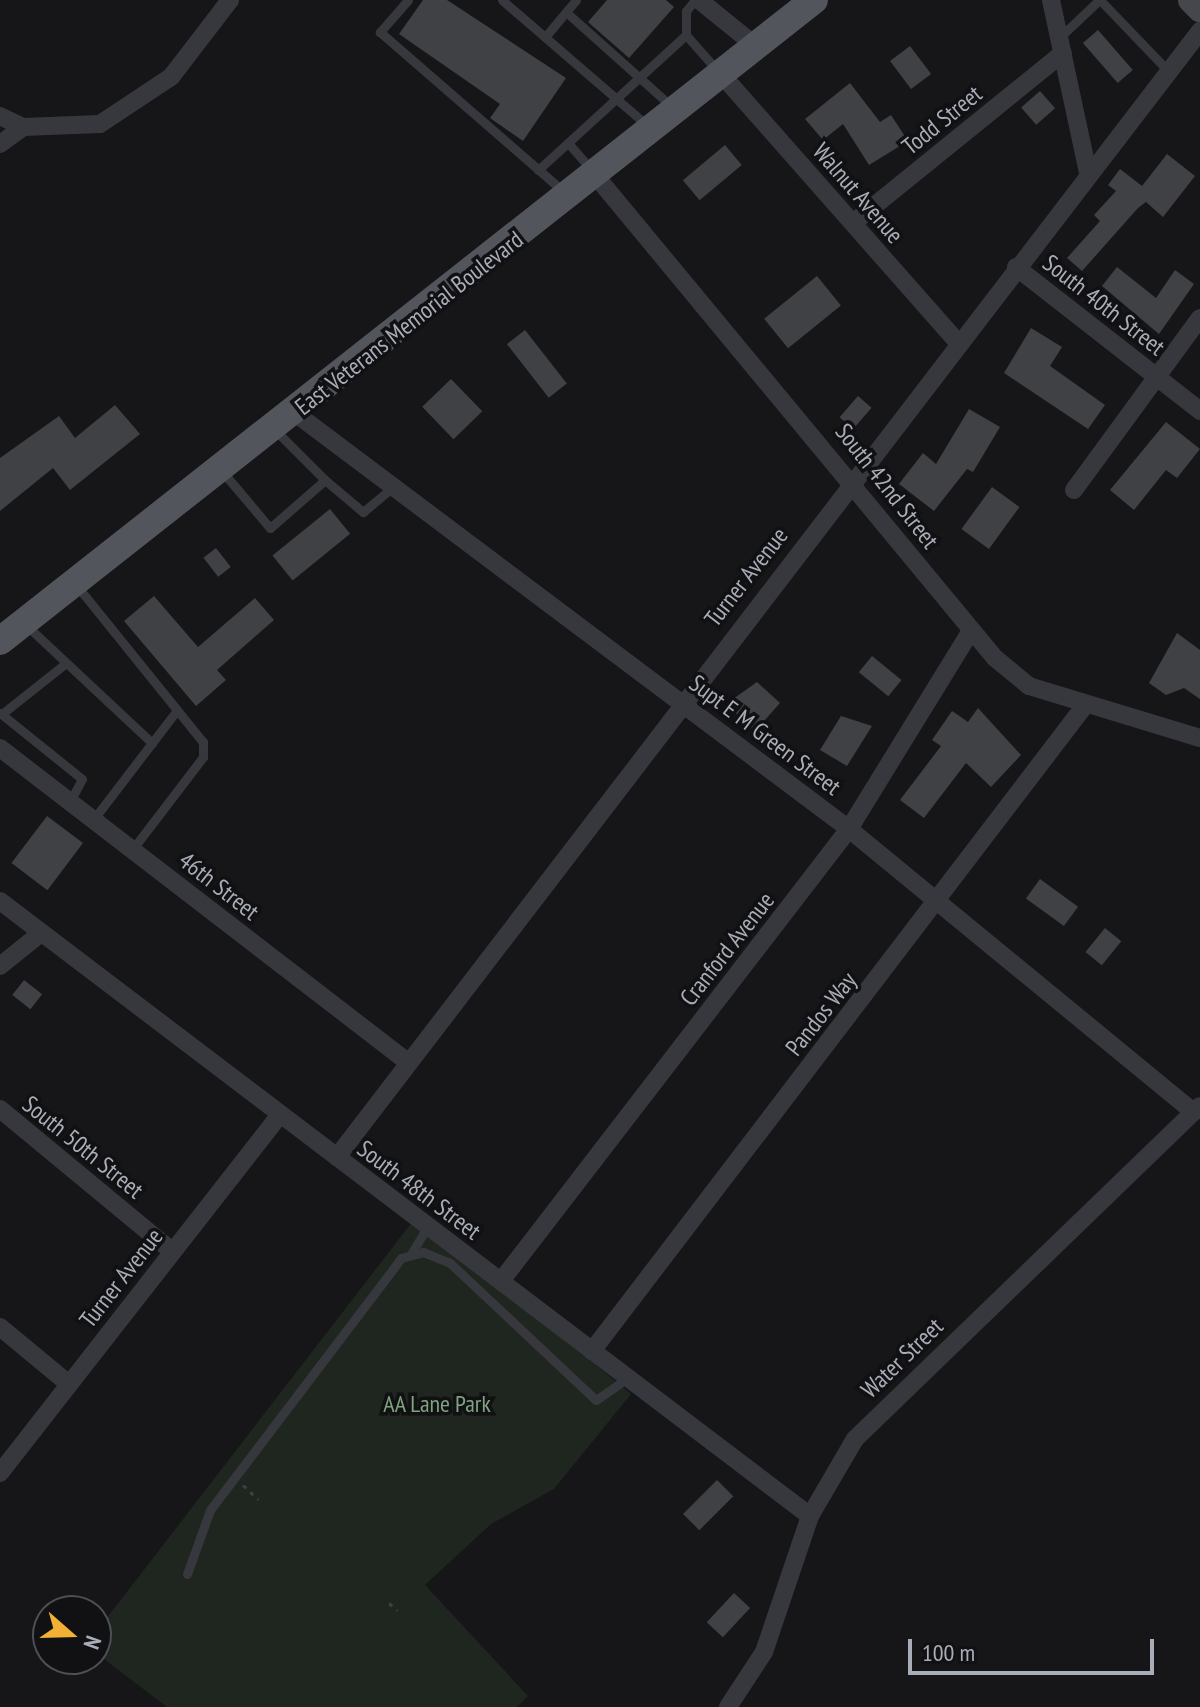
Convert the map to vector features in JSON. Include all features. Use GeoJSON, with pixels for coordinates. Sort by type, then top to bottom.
{"type":"FeatureCollection","features":[{"type":"Feature","properties":{"kind":"main road","name":"East Veterans Memorial Boulevard"},"geometry":{"type":"LineString","coordinates":[[0,641],[284,421],[814,0]]}},
{"type":"Feature","properties":{"kind":"main road"},"geometry":{"type":"LineString","coordinates":[[1191,0],[1199,4]]}},
{"type":"Feature","properties":{"kind":"street"},"geometry":{"type":"LineString","coordinates":[[0,116],[23,127],[100,124],[141,103],[230,0]]}},
{"type":"Feature","properties":{"kind":"street"},"geometry":{"type":"LineString","coordinates":[[697,0],[757,47]]}},
{"type":"Feature","properties":{"kind":"street"},"geometry":{"type":"LineString","coordinates":[[1051,0],[1088,172]]}},
{"type":"Feature","properties":{"kind":"street","name":"Turner Avenue"},"geometry":{"type":"LineString","coordinates":[[337,1157],[681,700],[1200,31]]}},
{"type":"Feature","properties":{"kind":"street","name":"Todd Street"},"geometry":{"type":"LineString","coordinates":[[853,223],[1061,46]]}},
{"type":"Feature","properties":{"kind":"street","name":"Walnut Avenue"},"geometry":{"type":"LineString","coordinates":[[722,75],[957,342]]}},
{"type":"Feature","properties":{"kind":"street"},"geometry":{"type":"LineString","coordinates":[[0,144],[23,127]]}},
{"type":"Feature","properties":{"kind":"street","name":"South 42nd Street"},"geometry":{"type":"LineString","coordinates":[[595,175],[852,478],[970,632],[1029,686],[1200,738]]}},
{"type":"Feature","properties":{"kind":"street","name":"South 40th Street"},"geometry":{"type":"LineString","coordinates":[[1016,267],[1200,411]]}},
{"type":"Feature","properties":{"kind":"street"},"geometry":{"type":"LineString","coordinates":[[1074,490],[1200,318]]}},
{"type":"Feature","properties":{"kind":"street","name":"Supt E M Green Street"},"geometry":{"type":"LineString","coordinates":[[284,421],[392,488],[681,700],[849,829],[1197,1109]]}},
{"type":"Feature","properties":{"kind":"street","name":"Cranford Avenue"},"geometry":{"type":"LineString","coordinates":[[501,1281],[849,829],[970,632]]}},
{"type":"Feature","properties":{"kind":"street","name":"Pandos Way"},"geometry":{"type":"LineString","coordinates":[[592,1351],[938,902],[1086,704]]}},
{"type":"Feature","properties":{"kind":"street","name":"46th Street"},"geometry":{"type":"LineString","coordinates":[[0,748],[409,1063]]}},
{"type":"Feature","properties":{"kind":"street","name":"South 48th Street"},"geometry":{"type":"LineString","coordinates":[[0,901],[810,1516]]}},
{"type":"Feature","properties":{"kind":"street"},"geometry":{"type":"LineString","coordinates":[[0,966],[41,933]]}},
{"type":"Feature","properties":{"kind":"street","name":"South 50th Street"},"geometry":{"type":"LineString","coordinates":[[0,1109],[173,1252]]}},
{"type":"Feature","properties":{"kind":"street","name":"Water Street"},"geometry":{"type":"LineString","coordinates":[[728,1707],[764,1652],[810,1516],[837,1463],[876,1416],[1197,1109]]}},
{"type":"Feature","properties":{"kind":"street","name":"Turner Avenue"},"geometry":{"type":"LineString","coordinates":[[0,1473],[280,1114]]}},
{"type":"Feature","properties":{"kind":"street"},"geometry":{"type":"LineString","coordinates":[[0,1327],[69,1384]]}},
{"type":"Feature","properties":{"kind":"lane"},"geometry":{"type":"LineString","coordinates":[[408,0],[380,32],[569,196]]}},
{"type":"Feature","properties":{"kind":"lane"},"geometry":{"type":"LineString","coordinates":[[502,0],[652,130]]}},
{"type":"Feature","properties":{"kind":"lane"},"geometry":{"type":"LineString","coordinates":[[545,37],[576,0]]}},
{"type":"Feature","properties":{"kind":"lane"},"geometry":{"type":"LineString","coordinates":[[697,0],[686,11],[686,35],[722,75]]}},
{"type":"Feature","properties":{"kind":"lane"},"geometry":{"type":"LineString","coordinates":[[1061,46],[1099,0],[1168,71]]}},
{"type":"Feature","properties":{"kind":"lane"},"geometry":{"type":"LineString","coordinates":[[566,12],[676,111]]}},
{"type":"Feature","properties":{"kind":"lane"},"geometry":{"type":"LineString","coordinates":[[538,170],[686,35]]}},
{"type":"Feature","properties":{"kind":"lane"},"geometry":{"type":"LineString","coordinates":[[569,144],[595,175]]}},
{"type":"Feature","properties":{"kind":"lane"},"geometry":{"type":"LineString","coordinates":[[284,421],[325,480],[363,512],[392,488]]}},
{"type":"Feature","properties":{"kind":"lane"},"geometry":{"type":"LineString","coordinates":[[221,470],[270,528],[325,480]]}},
{"type":"Feature","properties":{"kind":"lane"},"geometry":{"type":"LineString","coordinates":[[74,584],[203,742],[203,757],[132,850]]}},
{"type":"Feature","properties":{"kind":"lane"},"geometry":{"type":"LineString","coordinates":[[24,623],[152,743]]}},
{"type":"Feature","properties":{"kind":"lane"},"geometry":{"type":"LineString","coordinates":[[66,663],[2,713],[82,779],[70,802]]}},
{"type":"Feature","properties":{"kind":"lane"},"geometry":{"type":"LineString","coordinates":[[93,820],[177,710]]}},
{"type":"Feature","properties":{"kind":"lane"},"geometry":{"type":"LineString","coordinates":[[187,1574],[210,1510],[384,1275],[411,1254],[428,1226]]}},
{"type":"Feature","properties":{"kind":"lane"},"geometry":{"type":"LineString","coordinates":[[411,1254],[432,1254],[471,1279],[596,1400],[628,1378]]}},
{"type":"Feature","properties":{"kind":"path"},"geometry":{"type":"LineString","coordinates":[[234,1477],[258,1499]]}},
{"type":"Feature","properties":{"kind":"path"},"geometry":{"type":"LineString","coordinates":[[389,1603],[397,1610]]}},
{"type":"Feature","properties":{"kind":"green space","name":"AA Lane Park"},"geometry":{"type":"Polygon","coordinates":[[[416,1217],[631,1394],[554,1489],[491,1524],[425,1585],[528,1696],[517,1707],[167,1707],[112,1665],[112,1611],[416,1217]]]}},
{"type":"Feature","properties":{"kind":"building"},"geometry":{"type":"Polygon","coordinates":[[[423,0],[447,0],[566,78],[523,141],[490,118],[500,104],[399,34],[423,0]]]}},
{"type":"Feature","properties":{"kind":"building"},"geometry":{"type":"Polygon","coordinates":[[[607,0],[666,0],[674,7],[629,58],[588,22],[607,0]]]}},
{"type":"Feature","properties":{"kind":"building"},"geometry":{"type":"Polygon","coordinates":[[[1098,30],[1133,70],[1118,83],[1083,43],[1098,30]]]}},
{"type":"Feature","properties":{"kind":"building"},"geometry":{"type":"Polygon","coordinates":[[[910,46],[931,74],[911,89],[890,61],[910,46]]]}},
{"type":"Feature","properties":{"kind":"building"},"geometry":{"type":"Polygon","coordinates":[[[850,83],[880,122],[891,115],[908,141],[869,165],[843,124],[823,140],[805,119],[850,83]]]}},
{"type":"Feature","properties":{"kind":"building"},"geometry":{"type":"Polygon","coordinates":[[[1040,91],[1055,108],[1036,125],[1021,107],[1040,91]]]}},
{"type":"Feature","properties":{"kind":"building"},"geometry":{"type":"Polygon","coordinates":[[[725,145],[742,165],[700,200],[683,180],[725,145]]]}},
{"type":"Feature","properties":{"kind":"building"},"geometry":{"type":"Polygon","coordinates":[[[1167,154],[1195,176],[1163,217],[1146,202],[1138,208],[1082,271],[1067,258],[1100,221],[1094,215],[1116,191],[1108,185],[1120,169],[1142,186],[1167,154]]]}},
{"type":"Feature","properties":{"kind":"building"},"geometry":{"type":"Polygon","coordinates":[[[1117,267],[1156,298],[1175,270],[1194,284],[1159,334],[1102,286],[1117,267]]]}},
{"type":"Feature","properties":{"kind":"building"},"geometry":{"type":"Polygon","coordinates":[[[817,276],[841,306],[788,348],[764,319],[817,276]]]}},
{"type":"Feature","properties":{"kind":"building"},"geometry":{"type":"Polygon","coordinates":[[[1031,328],[1062,347],[1050,366],[1105,405],[1088,429],[1004,373],[1031,328]]]}},
{"type":"Feature","properties":{"kind":"building"},"geometry":{"type":"Polygon","coordinates":[[[525,330],[567,384],[549,398],[507,344],[525,330]]]}},
{"type":"Feature","properties":{"kind":"building"},"geometry":{"type":"Polygon","coordinates":[[[451,379],[482,411],[453,439],[422,407],[451,379]]]}},
{"type":"Feature","properties":{"kind":"building"},"geometry":{"type":"Polygon","coordinates":[[[858,396],[872,408],[853,429],[840,417],[858,396]]]}},
{"type":"Feature","properties":{"kind":"building"},"geometry":{"type":"Polygon","coordinates":[[[115,405],[140,434],[70,490],[53,468],[0,511],[0,458],[59,416],[75,438],[115,405]]]}},
{"type":"Feature","properties":{"kind":"building"},"geometry":{"type":"Polygon","coordinates":[[[969,409],[1000,427],[973,472],[967,469],[934,511],[899,484],[923,453],[936,464],[969,409]]]}},
{"type":"Feature","properties":{"kind":"building"},"geometry":{"type":"Polygon","coordinates":[[[1166,422],[1200,449],[1177,478],[1166,470],[1134,510],[1110,490],[1166,422]]]}},
{"type":"Feature","properties":{"kind":"building"},"geometry":{"type":"Polygon","coordinates":[[[992,487],[1020,507],[989,549],[961,529],[992,487]]]}},
{"type":"Feature","properties":{"kind":"building"},"geometry":{"type":"Polygon","coordinates":[[[330,509],[350,534],[293,580],[272,556],[330,509]]]}},
{"type":"Feature","properties":{"kind":"building"},"geometry":{"type":"Polygon","coordinates":[[[216,548],[231,567],[218,577],[203,558],[216,548]]]}},
{"type":"Feature","properties":{"kind":"building"},"geometry":{"type":"Polygon","coordinates":[[[154,596],[198,647],[255,598],[274,620],[217,670],[226,680],[196,706],[124,621],[154,596]]]}},
{"type":"Feature","properties":{"kind":"building"},"geometry":{"type":"Polygon","coordinates":[[[1177,633],[1200,650],[1200,699],[1184,688],[1166,695],[1149,683],[1177,633]]]}},
{"type":"Feature","properties":{"kind":"building"},"geometry":{"type":"Polygon","coordinates":[[[872,656],[902,680],[888,696],[859,672],[872,656]]]}},
{"type":"Feature","properties":{"kind":"building"},"geometry":{"type":"Polygon","coordinates":[[[757,682],[780,703],[755,731],[726,704],[757,682]]]}},
{"type":"Feature","properties":{"kind":"building"},"geometry":{"type":"Polygon","coordinates":[[[978,708],[1021,755],[991,787],[966,763],[924,818],[900,800],[941,746],[932,740],[952,711],[968,722],[978,708]]]}},
{"type":"Feature","properties":{"kind":"building"},"geometry":{"type":"Polygon","coordinates":[[[841,716],[872,726],[847,766],[820,750],[841,716]]]}},
{"type":"Feature","properties":{"kind":"building"},"geometry":{"type":"Polygon","coordinates":[[[47,816],[83,843],[47,890],[11,863],[47,816]]]}},
{"type":"Feature","properties":{"kind":"building"},"geometry":{"type":"Polygon","coordinates":[[[1040,879],[1078,907],[1064,926],[1026,898],[1040,879]]]}},
{"type":"Feature","properties":{"kind":"building"},"geometry":{"type":"Polygon","coordinates":[[[1105,928],[1121,941],[1102,965],[1085,952],[1105,928]]]}},
{"type":"Feature","properties":{"kind":"building"},"geometry":{"type":"Polygon","coordinates":[[[24,980],[42,994],[30,1009],[12,995],[24,980]]]}},
{"type":"Feature","properties":{"kind":"building"},"geometry":{"type":"Polygon","coordinates":[[[717,1480],[733,1496],[699,1530],[683,1514],[717,1480]]]}},
{"type":"Feature","properties":{"kind":"building"},"geometry":{"type":"Polygon","coordinates":[[[734,1593],[750,1608],[723,1637],[707,1622],[734,1593]]]}}]}
